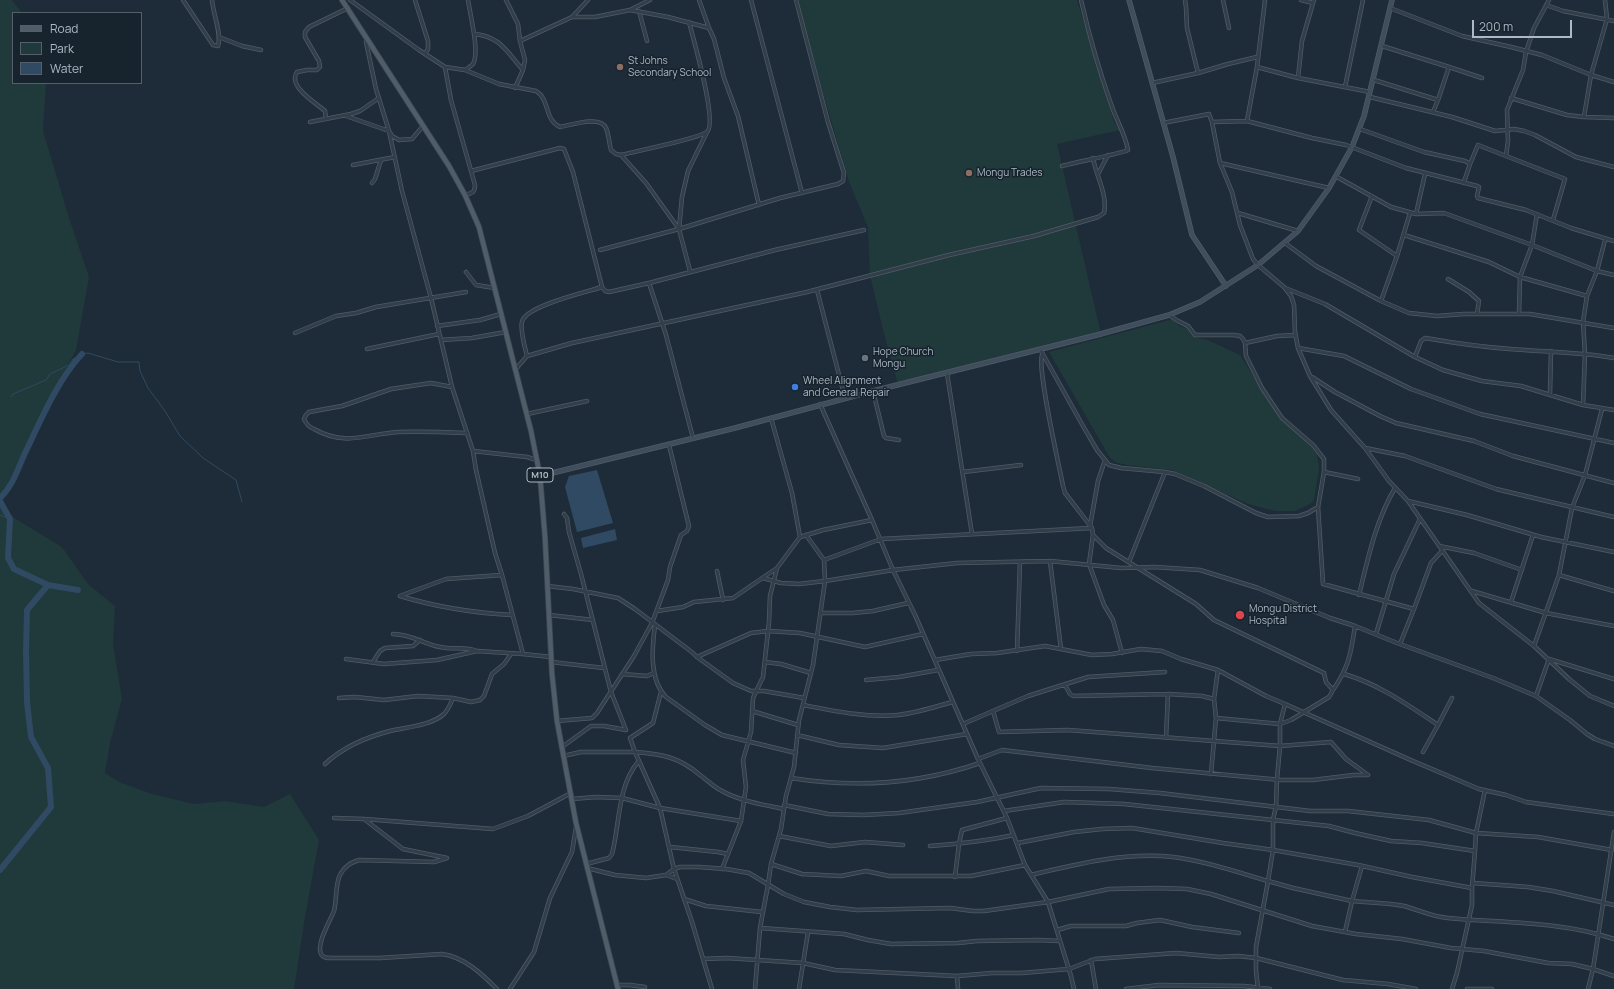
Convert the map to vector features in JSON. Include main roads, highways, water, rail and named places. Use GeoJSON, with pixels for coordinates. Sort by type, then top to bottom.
{"type":"FeatureCollection","features":[{"type":"Feature","properties":{"kind":"main road","name":"M10"},"geometry":{"type":"LineString","coordinates":[[342,0],[449,166],[479,227],[527,414],[540,476],[551,659],[557,721],[576,823],[617,987]]}},
{"type":"Feature","properties":{"kind":"main road"},"geometry":{"type":"LineString","coordinates":[[1129,0],[1173,157],[1192,235],[1226,286]]}},
{"type":"Feature","properties":{"kind":"main road"},"geometry":{"type":"LineString","coordinates":[[540,476],[669,445],[820,404],[1107,332],[1169,314],[1200,302],[1258,265],[1298,232],[1336,177],[1360,129],[1374,80],[1392,0]]}},
{"type":"Feature","properties":{"kind":"water"},"geometry":{"type":"Polygon","coordinates":[[[597,470],[613,523],[577,532],[565,487],[569,476],[597,470]]]}},
{"type":"Feature","properties":{"kind":"water"},"geometry":{"type":"Polygon","coordinates":[[[615,529],[617,540],[583,548],[581,538],[615,529]]]}},
{"type":"Feature","properties":{"kind":"waterway"},"geometry":{"type":"LineString","coordinates":[[11,397],[13,394],[46,380],[50,374],[69,365],[73,359],[82,354],[88,353],[118,362],[139,362],[140,371],[148,388],[165,411],[180,436],[203,458],[236,480],[242,502]]}},
{"type":"Feature","properties":{"kind":"waterway"},"geometry":{"type":"LineString","coordinates":[[0,498],[12,482],[57,388],[73,364],[82,354]]}},
{"type":"Feature","properties":{"kind":"waterway"},"geometry":{"type":"LineString","coordinates":[[0,501],[10,519],[8,558],[14,569],[48,585],[78,590]]}},
{"type":"Feature","properties":{"kind":"waterway"},"geometry":{"type":"LineString","coordinates":[[0,515],[10,519]]}},
{"type":"Feature","properties":{"kind":"waterway"},"geometry":{"type":"LineString","coordinates":[[0,870],[51,807],[48,768],[31,737],[27,702],[26,651],[27,610],[48,585]]}},
{"type":"Feature","properties":{"kind":"place","name":"St Johns Secondary School"},"geometry":{"type":"Point","coordinates":[620,67]}},
{"type":"Feature","properties":{"kind":"place","name":"Mongu Trades"},"geometry":{"type":"Point","coordinates":[969,173]}},
{"type":"Feature","properties":{"kind":"place","name":"Hope Church Mongu"},"geometry":{"type":"Point","coordinates":[865,358]}},
{"type":"Feature","properties":{"kind":"place","name":"Wheel Alignment and General Repair"},"geometry":{"type":"Point","coordinates":[795,387]}},
{"type":"Feature","properties":{"kind":"place","name":"Mongu District Hospital"},"geometry":{"type":"Point","coordinates":[1240,615]}}]}
